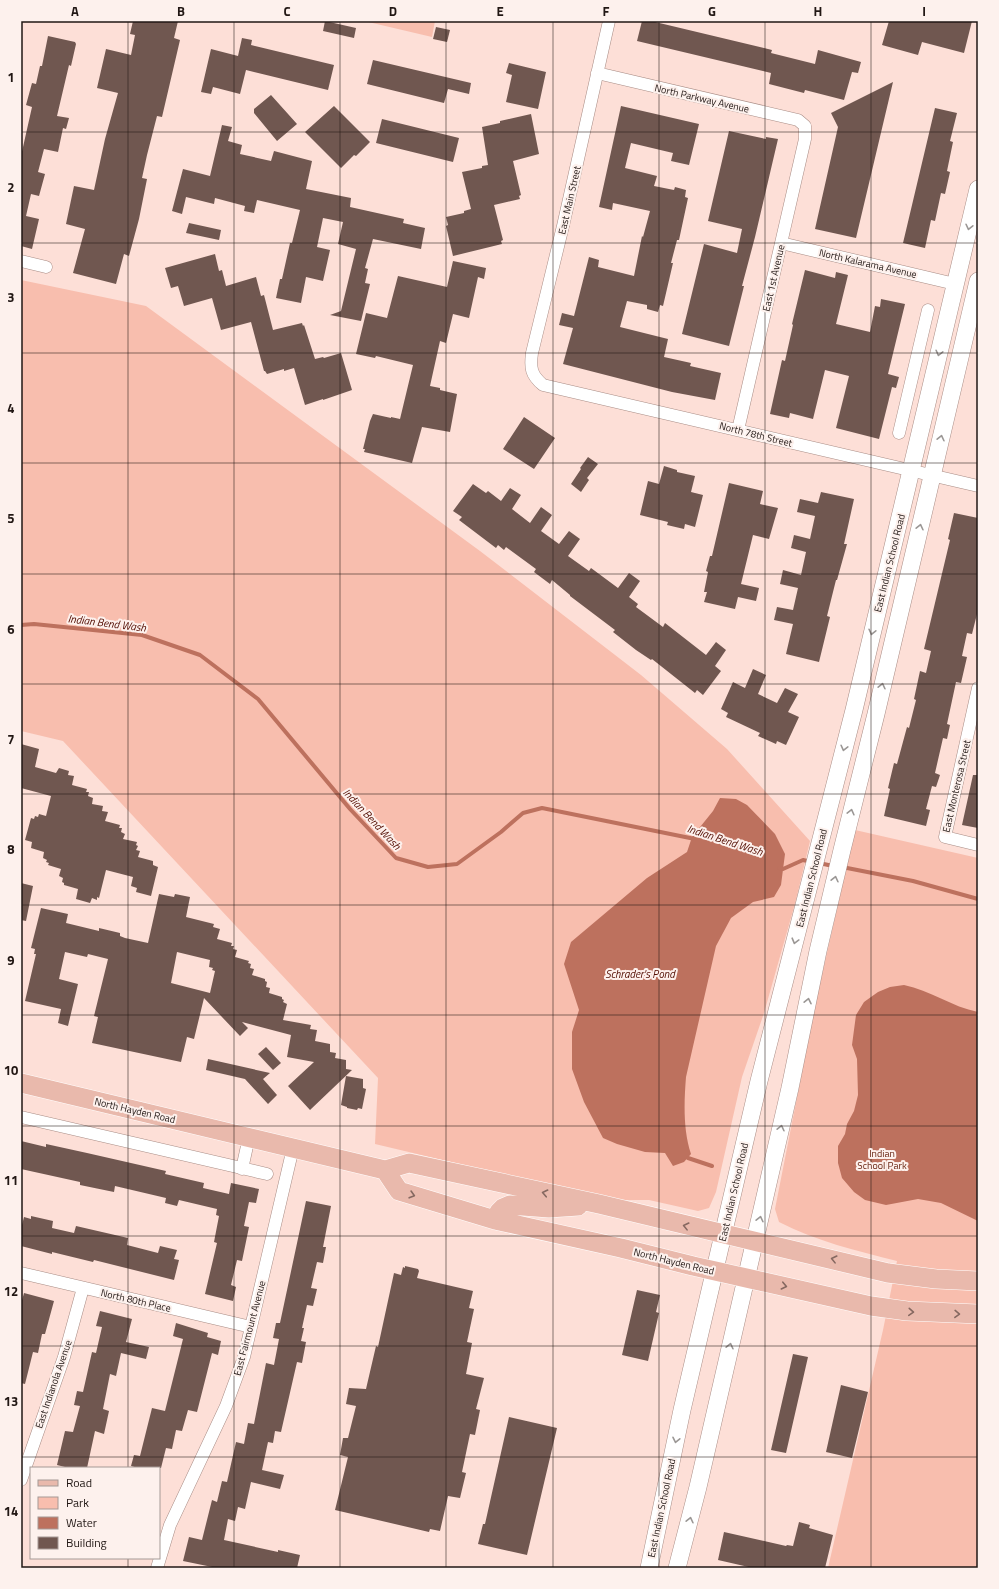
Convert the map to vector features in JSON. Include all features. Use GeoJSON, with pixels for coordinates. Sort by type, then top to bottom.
{"type":"FeatureCollection","features":[{"type":"Feature","properties":{"kind":"main road","name":"East Indian School Road"},"geometry":{"type":"LineString","coordinates":[[648,1568],[682,1410],[781,990],[805,904],[854,710],[978,189]]}},
{"type":"Feature","properties":{"kind":"main road","name":"East Indian School Road"},"geometry":{"type":"LineString","coordinates":[[678,1568],[765,1198],[828,909],[876,714],[978,281]]}},
{"type":"Feature","properties":{"kind":"main road","name":"North Hayden Road"},"geometry":{"type":"LineString","coordinates":[[21,1083],[385,1170],[409,1163],[599,1204],[888,1273],[936,1279],[978,1281]]}},
{"type":"Feature","properties":{"kind":"main road","name":"North Hayden Road"},"geometry":{"type":"LineString","coordinates":[[385,1170],[399,1191],[495,1220],[715,1271],[884,1308],[907,1311],[978,1314]]}},
{"type":"Feature","properties":{"kind":"main road"},"geometry":{"type":"LineString","coordinates":[[495,1220],[499,1212],[510,1205],[549,1208],[599,1204]]}},
{"type":"Feature","properties":{"kind":"street","name":"East Main Street"},"geometry":{"type":"LineString","coordinates":[[535,378],[530,366],[532,353],[563,226],[609,21]]}},
{"type":"Feature","properties":{"kind":"street","name":"North Parkway Avenue"},"geometry":{"type":"LineString","coordinates":[[598,73],[798,120],[806,126]]}},
{"type":"Feature","properties":{"kind":"street","name":"East 1st Avenue"},"geometry":{"type":"LineString","coordinates":[[738,430],[805,139],[806,126]]}},
{"type":"Feature","properties":{"kind":"street","name":"North Kalarama Avenue"},"geometry":{"type":"LineString","coordinates":[[781,243],[955,284]]}},
{"type":"Feature","properties":{"kind":"street"},"geometry":{"type":"LineString","coordinates":[[21,261],[46,267]]}},
{"type":"Feature","properties":{"kind":"street"},"geometry":{"type":"LineString","coordinates":[[899,433],[928,310]]}},
{"type":"Feature","properties":{"kind":"street"},"geometry":{"type":"LineString","coordinates":[[925,324],[945,328]]}},
{"type":"Feature","properties":{"kind":"street","name":"North 78th Street"},"geometry":{"type":"LineString","coordinates":[[535,378],[543,385],[978,486]]}},
{"type":"Feature","properties":{"kind":"street"},"geometry":{"type":"LineString","coordinates":[[908,393],[928,397]]}},
{"type":"Feature","properties":{"kind":"street","name":"East Monterosa Street"},"geometry":{"type":"LineString","coordinates":[[978,688],[976,710],[945,838],[978,845]]}},
{"type":"Feature","properties":{"kind":"street"},"geometry":{"type":"LineString","coordinates":[[21,1117],[266,1174]]}},
{"type":"Feature","properties":{"kind":"street"},"geometry":{"type":"LineString","coordinates":[[242,1169],[249,1137]]}},
{"type":"Feature","properties":{"kind":"street","name":"East Fairmount Avenue"},"geometry":{"type":"LineString","coordinates":[[160,1558],[170,1525],[233,1387],[244,1357],[293,1148]]}},
{"type":"Feature","properties":{"kind":"street","name":"North 80th Place"},"geometry":{"type":"LineString","coordinates":[[21,1273],[252,1327]]}},
{"type":"Feature","properties":{"kind":"street","name":"East Indianola Avenue"},"geometry":{"type":"LineString","coordinates":[[21,1480],[64,1357],[83,1288]]}},
{"type":"Feature","properties":{"kind":"green space"},"geometry":{"type":"Polygon","coordinates":[[[364,21],[435,21],[432,37],[364,21]]]}},
{"type":"Feature","properties":{"kind":"green space"},"geometry":{"type":"Polygon","coordinates":[[[21,280],[146,306],[480,551],[641,675],[727,749],[810,841],[796,900],[764,1013],[742,1077],[716,1192],[709,1208],[698,1211],[649,1200],[621,1200],[539,1183],[375,1144],[378,1078],[63,741],[21,731],[21,280]]]}},
{"type":"Feature","properties":{"kind":"green space","name":"Indian School Park"},"geometry":{"type":"Polygon","coordinates":[[[855,830],[978,858],[978,1568],[828,1568],[883,1330],[897,1261],[837,1245],[807,1235],[779,1222],[775,1209],[816,1001],[855,830]]]}},
{"type":"Feature","properties":{"kind":"water","name":"Schrader's Pond"},"geometry":{"type":"Polygon","coordinates":[[[720,798],[736,799],[747,805],[775,834],[785,854],[781,885],[774,897],[753,902],[731,918],[716,946],[686,1077],[685,1126],[691,1154],[684,1162],[673,1166],[665,1153],[645,1152],[617,1144],[603,1138],[584,1102],[572,1069],[572,1032],[579,1010],[564,964],[571,942],[647,878],[687,852],[692,837],[713,811],[720,798]]]}},
{"type":"Feature","properties":{"kind":"water"},"geometry":{"type":"Polygon","coordinates":[[[904,985],[914,987],[968,1010],[978,1012],[978,1221],[941,1203],[918,1199],[886,1205],[865,1200],[854,1192],[842,1178],[838,1163],[838,1146],[845,1134],[847,1124],[854,1111],[858,1095],[857,1059],[852,1045],[856,1015],[864,1002],[878,992],[890,987],[904,985]]]}},
{"type":"Feature","properties":{"kind":"building"},"geometry":{"type":"Polygon","coordinates":[[[133,21],[178,21],[174,38],[180,40],[162,117],[157,116],[147,155],[142,178],[147,179],[139,219],[129,256],[124,254],[116,284],[73,273],[85,229],[66,224],[74,186],[94,190],[105,139],[118,93],[97,88],[106,49],[131,55],[135,35],[130,34],[133,21]]]}},
{"type":"Feature","properties":{"kind":"building"},"geometry":{"type":"Polygon","coordinates":[[[325,21],[356,28],[354,38],[323,31],[325,21]]]}},
{"type":"Feature","properties":{"kind":"building"},"geometry":{"type":"Polygon","coordinates":[[[642,21],[651,21],[772,50],[771,53],[815,64],[818,50],[861,62],[858,73],[852,72],[844,100],[805,90],[804,93],[769,84],[771,73],[637,41],[642,21]]]}},
{"type":"Feature","properties":{"kind":"building"},"geometry":{"type":"Polygon","coordinates":[[[889,21],[972,21],[964,53],[922,42],[918,55],[882,45],[889,21]]]}},
{"type":"Feature","properties":{"kind":"building"},"geometry":{"type":"Polygon","coordinates":[[[436,27],[450,30],[447,42],[433,39],[436,27]]]}},
{"type":"Feature","properties":{"kind":"building"},"geometry":{"type":"Polygon","coordinates":[[[48,36],[75,42],[76,44],[71,66],[69,65],[57,116],[69,118],[66,129],[63,128],[58,152],[44,149],[38,172],[45,174],[39,196],[31,194],[26,216],[39,219],[32,249],[21,246],[21,156],[32,107],[26,105],[32,83],[36,84],[40,66],[42,66],[48,36]]]}},
{"type":"Feature","properties":{"kind":"building"},"geometry":{"type":"Polygon","coordinates":[[[242,38],[252,40],[251,45],[334,65],[328,90],[246,70],[240,94],[213,87],[211,94],[201,92],[211,49],[238,56],[242,38]]]}},
{"type":"Feature","properties":{"kind":"building"},"geometry":{"type":"Polygon","coordinates":[[[373,60],[471,83],[469,94],[448,89],[444,103],[367,84],[373,60]]]}},
{"type":"Feature","properties":{"kind":"building"},"geometry":{"type":"Polygon","coordinates":[[[509,63],[546,72],[538,109],[506,102],[512,75],[506,73],[509,63]]]}},
{"type":"Feature","properties":{"kind":"building"},"geometry":{"type":"Polygon","coordinates":[[[893,82],[856,238],[815,229],[838,127],[831,113],[893,82]]]}},
{"type":"Feature","properties":{"kind":"building"},"geometry":{"type":"Polygon","coordinates":[[[271,95],[297,124],[277,141],[254,113],[254,109],[271,95]]]}},
{"type":"Feature","properties":{"kind":"building"},"geometry":{"type":"Polygon","coordinates":[[[334,106],[370,142],[341,168],[305,132],[334,106]]]}},
{"type":"Feature","properties":{"kind":"building"},"geometry":{"type":"Polygon","coordinates":[[[621,106],[699,124],[689,165],[671,161],[673,153],[631,143],[625,168],[657,176],[654,186],[674,190],[675,187],[686,190],[685,197],[688,198],[679,240],[677,240],[671,263],[673,263],[663,306],[660,305],[658,312],[647,309],[647,305],[627,301],[620,327],[668,339],[664,357],[691,363],[690,366],[721,373],[715,400],[672,392],[563,364],[573,328],[559,325],[562,313],[574,316],[589,257],[599,260],[598,267],[634,276],[642,236],[643,237],[650,211],[613,203],[612,210],[599,207],[621,106]]]}},
{"type":"Feature","properties":{"kind":"building"},"geometry":{"type":"Polygon","coordinates":[[[935,108],[957,113],[950,141],[953,142],[947,171],[950,172],[945,194],[941,193],[935,221],[931,220],[925,248],[903,243],[935,108]]]}},
{"type":"Feature","properties":{"kind":"building"},"geometry":{"type":"Polygon","coordinates":[[[531,114],[539,154],[513,161],[521,195],[519,196],[520,199],[494,205],[503,240],[501,241],[502,244],[453,256],[446,226],[448,225],[446,217],[464,213],[464,211],[471,209],[462,172],[482,168],[482,166],[488,165],[482,127],[531,114]]]}},
{"type":"Feature","properties":{"kind":"building"},"geometry":{"type":"Polygon","coordinates":[[[382,119],[459,138],[453,162],[376,143],[382,119]]]}},
{"type":"Feature","properties":{"kind":"building"},"geometry":{"type":"Polygon","coordinates":[[[222,125],[232,127],[228,141],[242,145],[240,154],[271,161],[274,151],[312,161],[306,189],[351,198],[350,207],[404,219],[403,223],[425,228],[421,249],[373,239],[365,268],[368,269],[365,283],[370,284],[361,321],[330,315],[341,311],[356,249],[338,244],[343,222],[323,218],[317,247],[330,250],[323,281],[306,277],[301,303],[276,298],[300,210],[257,200],[254,213],[244,211],[245,206],[215,198],[214,204],[186,197],[182,214],[172,211],[183,169],[210,176],[222,125]]]}},
{"type":"Feature","properties":{"kind":"building"},"geometry":{"type":"Polygon","coordinates":[[[729,131],[766,139],[766,137],[778,139],[729,346],[682,334],[704,244],[737,253],[742,229],[708,221],[729,131]]]}},
{"type":"Feature","properties":{"kind":"building"},"geometry":{"type":"Polygon","coordinates":[[[189,223],[221,230],[219,240],[186,233],[189,223]]]}},
{"type":"Feature","properties":{"kind":"building"},"geometry":{"type":"Polygon","coordinates":[[[215,254],[219,271],[222,270],[226,286],[256,277],[261,296],[264,295],[273,330],[302,323],[303,326],[304,325],[315,359],[341,353],[352,390],[305,405],[294,368],[267,374],[264,371],[251,322],[221,330],[212,298],[184,306],[178,286],[171,288],[165,268],[215,254]]]}},
{"type":"Feature","properties":{"kind":"building"},"geometry":{"type":"Polygon","coordinates":[[[453,261],[486,268],[484,279],[478,277],[469,318],[453,314],[446,343],[440,341],[430,386],[457,394],[450,432],[422,427],[412,463],[364,452],[365,449],[363,449],[373,414],[400,419],[413,365],[376,356],[375,358],[356,354],[366,313],[387,318],[398,276],[447,287],[453,261]]]}},
{"type":"Feature","properties":{"kind":"building"},"geometry":{"type":"Polygon","coordinates":[[[805,270],[835,278],[836,272],[848,275],[836,324],[870,332],[875,306],[880,307],[881,299],[905,304],[888,374],[899,377],[896,388],[892,387],[879,439],[836,428],[849,376],[825,370],[813,419],[790,413],[789,418],[770,414],[782,360],[785,361],[805,270]]]}},
{"type":"Feature","properties":{"kind":"building"},"geometry":{"type":"Polygon","coordinates":[[[524,417],[555,438],[534,469],[503,449],[524,417]]]}},
{"type":"Feature","properties":{"kind":"building"},"geometry":{"type":"Polygon","coordinates":[[[588,457],[598,464],[587,478],[589,480],[581,492],[571,484],[588,457]]]}},
{"type":"Feature","properties":{"kind":"building"},"geometry":{"type":"Polygon","coordinates":[[[664,466],[677,470],[677,472],[695,476],[691,492],[703,495],[695,527],[685,524],[684,529],[667,525],[668,522],[640,515],[648,481],[659,484],[664,466]]]}},
{"type":"Feature","properties":{"kind":"building"},"geometry":{"type":"Polygon","coordinates":[[[729,483],[763,491],[760,504],[778,508],[769,539],[753,535],[741,584],[759,588],[756,601],[738,597],[735,609],[704,602],[707,592],[704,592],[708,572],[706,571],[710,556],[712,556],[729,483]]]}},
{"type":"Feature","properties":{"kind":"building"},"geometry":{"type":"Polygon","coordinates":[[[473,484],[486,493],[488,491],[501,501],[510,488],[521,495],[512,509],[530,523],[541,507],[552,515],[541,531],[559,544],[569,531],[580,539],[568,556],[589,571],[591,568],[618,588],[629,573],[640,581],[629,597],[638,604],[636,607],[663,627],[665,623],[706,655],[716,642],[726,650],[715,666],[721,671],[703,695],[697,690],[695,693],[652,659],[651,660],[636,650],[613,632],[615,630],[570,596],[552,580],[550,584],[534,572],[536,569],[506,547],[504,550],[498,545],[496,548],[459,520],[462,517],[453,511],[473,484]]]}},
{"type":"Feature","properties":{"kind":"building"},"geometry":{"type":"Polygon","coordinates":[[[821,492],[854,499],[844,544],[847,544],[827,616],[830,617],[819,662],[786,654],[793,624],[774,620],[777,607],[793,610],[798,588],[780,584],[783,570],[801,575],[806,552],[791,548],[794,535],[810,539],[815,516],[797,512],[800,499],[818,503],[821,492]]]}},
{"type":"Feature","properties":{"kind":"building"},"geometry":{"type":"Polygon","coordinates":[[[954,513],[978,518],[978,610],[972,634],[967,633],[962,656],[967,657],[961,683],[956,682],[947,724],[950,725],[947,739],[943,738],[935,773],[940,775],[936,787],[932,786],[926,809],[930,810],[926,826],[884,816],[890,789],[888,788],[894,763],[897,764],[907,727],[909,728],[916,700],[914,699],[920,671],[926,673],[931,651],[924,649],[950,540],[948,539],[954,513]]]}},
{"type":"Feature","properties":{"kind":"building"},"geometry":{"type":"Polygon","coordinates":[[[753,669],[766,675],[758,694],[777,703],[785,688],[798,694],[788,712],[799,717],[786,745],[777,741],[776,744],[758,736],[760,733],[726,717],[728,713],[721,709],[733,682],[745,688],[753,669]]]}},
{"type":"Feature","properties":{"kind":"building"},"geometry":{"type":"Polygon","coordinates":[[[21,744],[39,749],[35,767],[56,773],[59,768],[69,771],[68,775],[74,776],[72,785],[87,789],[86,792],[89,792],[88,796],[93,798],[92,804],[103,806],[102,811],[108,812],[105,821],[120,825],[119,828],[122,828],[121,832],[125,834],[123,839],[137,842],[136,845],[138,846],[136,850],[140,851],[138,857],[153,861],[153,865],[158,867],[151,896],[136,892],[137,888],[131,886],[133,877],[106,870],[99,898],[97,897],[97,900],[92,898],[90,903],[76,899],[78,889],[64,885],[62,882],[63,878],[59,876],[61,869],[48,865],[49,863],[46,862],[47,860],[43,858],[44,852],[31,848],[32,842],[25,840],[31,818],[34,819],[35,816],[38,817],[39,814],[46,816],[51,796],[21,788],[21,744]]]}},
{"type":"Feature","properties":{"kind":"building"},"geometry":{"type":"Polygon","coordinates":[[[973,775],[978,775],[978,828],[962,825],[973,775]]]}},
{"type":"Feature","properties":{"kind":"building"},"geometry":{"type":"Polygon","coordinates":[[[21,883],[33,886],[26,921],[21,920],[21,883]]]}},
{"type":"Feature","properties":{"kind":"building"},"geometry":{"type":"Polygon","coordinates":[[[159,894],[174,897],[175,894],[190,897],[186,917],[214,924],[213,927],[220,929],[217,939],[232,943],[231,946],[234,946],[233,949],[237,950],[235,957],[249,961],[248,963],[251,964],[250,968],[254,969],[252,975],[265,979],[267,982],[266,987],[270,988],[269,993],[282,997],[284,1000],[283,1002],[287,1004],[283,1020],[311,1025],[310,1029],[317,1030],[315,1041],[330,1044],[330,1052],[336,1053],[335,1058],[346,1060],[346,1069],[352,1070],[310,1110],[288,1086],[314,1062],[287,1057],[291,1035],[242,1022],[248,1028],[240,1036],[204,998],[194,1039],[187,1037],[181,1062],[92,1043],[98,1017],[94,1016],[108,959],[88,954],[87,957],[65,952],[59,979],[78,984],[68,1026],[58,1023],[61,1009],[25,1001],[36,954],[34,954],[35,949],[31,948],[41,908],[68,914],[66,923],[99,931],[99,928],[120,933],[120,936],[125,938],[148,943],[159,894]],[[177,952],[171,983],[210,993],[215,971],[212,970],[213,968],[209,967],[210,960],[177,952]]]}},
{"type":"Feature","properties":{"kind":"building"},"geometry":{"type":"Polygon","coordinates":[[[266,1047],[281,1063],[273,1070],[258,1054],[266,1047]]]}},
{"type":"Feature","properties":{"kind":"building"},"geometry":{"type":"Polygon","coordinates":[[[208,1059],[270,1073],[263,1079],[277,1095],[268,1104],[245,1079],[206,1070],[208,1059]]]}},
{"type":"Feature","properties":{"kind":"building"},"geometry":{"type":"Polygon","coordinates":[[[346,1076],[363,1079],[363,1088],[366,1089],[362,1109],[358,1108],[357,1110],[341,1105],[346,1076]]]}},
{"type":"Feature","properties":{"kind":"building"},"geometry":{"type":"Polygon","coordinates":[[[21,1141],[46,1147],[46,1144],[166,1171],[165,1174],[204,1183],[203,1188],[229,1194],[231,1183],[259,1189],[256,1203],[249,1202],[244,1226],[249,1227],[242,1261],[237,1260],[231,1285],[236,1287],[233,1301],[205,1294],[217,1243],[214,1242],[219,1216],[216,1215],[217,1209],[179,1200],[177,1206],[165,1203],[166,1198],[115,1186],[114,1192],[80,1185],[80,1182],[21,1169],[21,1141]]]}},
{"type":"Feature","properties":{"kind":"building"},"geometry":{"type":"Polygon","coordinates":[[[306,1201],[331,1206],[323,1247],[326,1247],[323,1263],[317,1262],[311,1288],[317,1289],[313,1306],[307,1305],[302,1328],[304,1328],[301,1341],[306,1342],[302,1363],[297,1362],[281,1432],[275,1431],[273,1443],[268,1442],[262,1470],[284,1475],[280,1489],[251,1482],[245,1509],[238,1507],[235,1521],[228,1519],[224,1540],[278,1552],[278,1550],[300,1555],[297,1568],[217,1568],[183,1561],[189,1537],[202,1540],[212,1500],[217,1502],[222,1481],[227,1482],[236,1442],[244,1444],[248,1423],[254,1424],[266,1363],[274,1365],[279,1339],[273,1338],[276,1323],[280,1323],[306,1201]]]}},
{"type":"Feature","properties":{"kind":"building"},"geometry":{"type":"Polygon","coordinates":[[[31,1216],[53,1221],[52,1228],[74,1233],[76,1226],[128,1238],[127,1245],[158,1253],[160,1246],[177,1250],[174,1259],[179,1260],[174,1280],[94,1260],[93,1262],[21,1246],[21,1229],[24,1217],[31,1219],[31,1216]]]}},
{"type":"Feature","properties":{"kind":"building"},"geometry":{"type":"Polygon","coordinates":[[[405,1266],[418,1269],[419,1271],[417,1278],[473,1291],[469,1308],[474,1309],[467,1342],[472,1343],[466,1374],[484,1378],[476,1409],[480,1410],[475,1435],[470,1434],[462,1472],[466,1473],[460,1498],[448,1496],[440,1531],[430,1529],[429,1532],[335,1510],[348,1457],[340,1455],[343,1438],[348,1438],[356,1406],[346,1404],[349,1388],[366,1389],[376,1346],[378,1347],[394,1273],[401,1275],[403,1267],[405,1268],[405,1266]]]}},
{"type":"Feature","properties":{"kind":"building"},"geometry":{"type":"Polygon","coordinates":[[[637,1290],[660,1295],[656,1312],[659,1313],[648,1361],[622,1355],[637,1290]]]}},
{"type":"Feature","properties":{"kind":"building"},"geometry":{"type":"Polygon","coordinates":[[[24,1293],[54,1301],[45,1334],[42,1334],[38,1353],[33,1352],[25,1384],[21,1383],[21,1304],[24,1293]]]}},
{"type":"Feature","properties":{"kind":"building"},"geometry":{"type":"Polygon","coordinates":[[[100,1311],[132,1319],[126,1342],[149,1347],[146,1359],[121,1353],[116,1376],[110,1374],[103,1409],[109,1411],[104,1434],[95,1431],[87,1467],[65,1467],[57,1465],[65,1431],[73,1432],[80,1406],[74,1405],[77,1391],[83,1392],[92,1352],[96,1353],[102,1327],[96,1326],[100,1311]]]}},
{"type":"Feature","properties":{"kind":"building"},"geometry":{"type":"Polygon","coordinates":[[[176,1323],[208,1333],[207,1337],[221,1341],[218,1355],[212,1353],[197,1412],[188,1410],[182,1431],[176,1430],[172,1449],[166,1448],[161,1468],[131,1466],[134,1455],[140,1456],[152,1408],[165,1411],[183,1339],[173,1336],[176,1323]]]}},
{"type":"Feature","properties":{"kind":"building"},"geometry":{"type":"Polygon","coordinates":[[[793,1354],[808,1357],[786,1453],[771,1450],[793,1354]]]}},
{"type":"Feature","properties":{"kind":"building"},"geometry":{"type":"Polygon","coordinates":[[[841,1385],[868,1392],[852,1458],[826,1452],[841,1385]]]}},
{"type":"Feature","properties":{"kind":"building"},"geometry":{"type":"Polygon","coordinates":[[[509,1417],[557,1428],[527,1555],[478,1544],[483,1524],[485,1524],[509,1417]]]}},
{"type":"Feature","properties":{"kind":"building"},"geometry":{"type":"Polygon","coordinates":[[[799,1522],[810,1525],[809,1528],[833,1535],[825,1568],[753,1568],[718,1560],[724,1532],[786,1546],[793,1546],[799,1522]]]}},
{"type":"Feature","properties":{"kind":"waterway","name":"Indian Bend Wash"},"geometry":{"type":"LineString","coordinates":[[21,625],[34,624],[142,635],[200,655],[258,699],[350,809],[396,858],[428,867],[457,864],[501,832],[523,813],[542,808],[695,839]]}},
{"type":"Feature","properties":{"kind":"waterway","name":"Indian Bend Wash"},"geometry":{"type":"LineString","coordinates":[[779,868],[783,869],[803,860],[812,862]]}},
{"type":"Feature","properties":{"kind":"waterway","name":"Indian Bend Wash"},"geometry":{"type":"LineString","coordinates":[[819,863],[833,866]]}},
{"type":"Feature","properties":{"kind":"waterway","name":"Indian Bend Wash"},"geometry":{"type":"LineString","coordinates":[[842,867],[913,881],[978,899]]}},
{"type":"Feature","properties":{"kind":"waterway"},"geometry":{"type":"LineString","coordinates":[[688,1158],[712,1166]]}}]}
